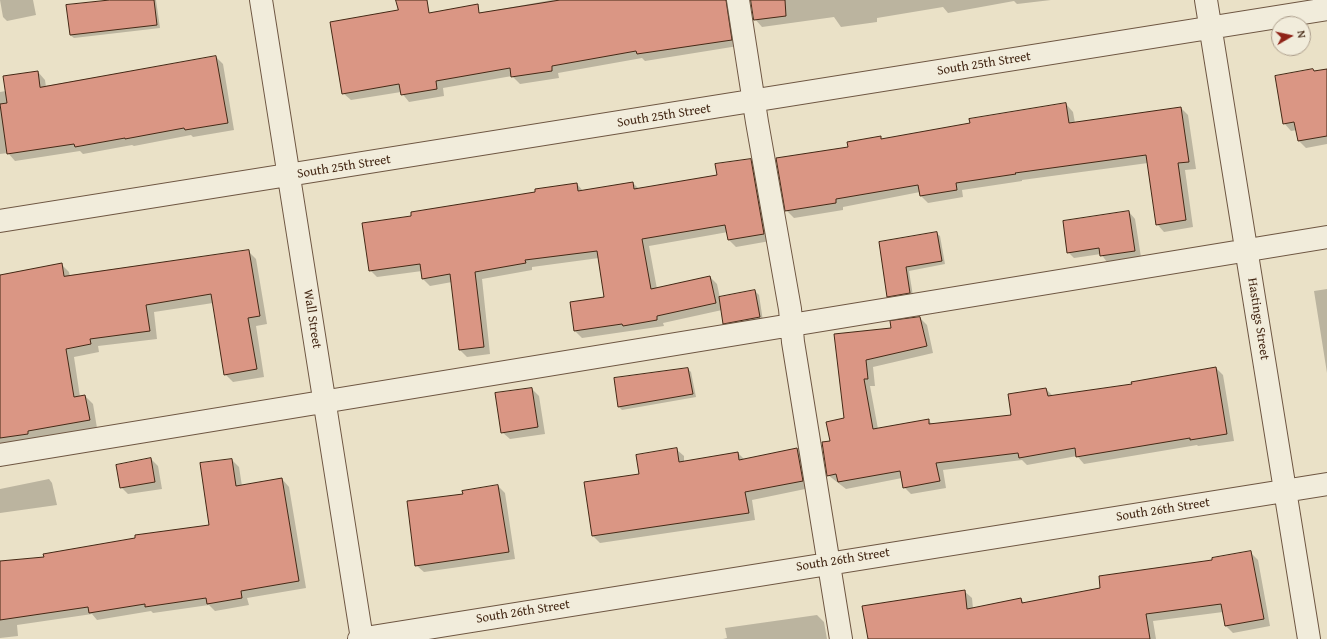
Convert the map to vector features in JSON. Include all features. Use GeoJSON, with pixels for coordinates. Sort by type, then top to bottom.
{"type":"FeatureCollection","features":[{"type":"Feature","properties":{"kind":"street","name":"Wall Street"},"geometry":{"type":"LineString","coordinates":[[261,0],[362,639]]}},
{"type":"Feature","properties":{"kind":"street"},"geometry":{"type":"LineString","coordinates":[[738,0],[790,309],[791,325],[841,639]]}},
{"type":"Feature","properties":{"kind":"street","name":"Hastings Street"},"geometry":{"type":"LineString","coordinates":[[1206,0],[1309,639]]}},
{"type":"Feature","properties":{"kind":"street","name":"South 25th Street"},"geometry":{"type":"LineString","coordinates":[[0,221],[755,102],[1327,9]]}},
{"type":"Feature","properties":{"kind":"street"},"geometry":{"type":"LineString","coordinates":[[0,455],[1327,237]]}},
{"type":"Feature","properties":{"kind":"street","name":"South 26th Street"},"geometry":{"type":"LineString","coordinates":[[359,639],[829,562],[1327,484]]}},
{"type":"Feature","properties":{"kind":"building"},"geometry":{"type":"Polygon","coordinates":[[[110,0],[154,0],[157,25],[70,35],[66,5],[110,0]]]}},
{"type":"Feature","properties":{"kind":"building"},"geometry":{"type":"Polygon","coordinates":[[[396,0],[427,0],[429,13],[478,4],[479,13],[560,0],[726,0],[732,40],[637,54],[636,51],[552,66],[552,71],[511,77],[510,68],[436,81],[437,89],[401,95],[399,84],[342,94],[330,22],[398,10],[396,0]]]}},
{"type":"Feature","properties":{"kind":"building"},"geometry":{"type":"Polygon","coordinates":[[[751,0],[785,0],[786,16],[754,20],[751,0]]]}},
{"type":"Feature","properties":{"kind":"building"},"geometry":{"type":"Polygon","coordinates":[[[216,56],[228,123],[185,130],[184,128],[75,147],[74,144],[7,154],[0,104],[7,103],[3,76],[38,71],[40,87],[216,56]]]}},
{"type":"Feature","properties":{"kind":"building"},"geometry":{"type":"Polygon","coordinates":[[[1313,69],[1314,71],[1327,69],[1327,136],[1298,141],[1294,122],[1283,124],[1275,76],[1313,69]]]}},
{"type":"Feature","properties":{"kind":"building"},"geometry":{"type":"Polygon","coordinates":[[[1066,103],[1069,123],[1181,107],[1189,162],[1178,163],[1186,220],[1156,225],[1146,155],[1015,173],[1016,174],[956,183],[957,190],[920,196],[918,185],[836,199],[836,203],[785,211],[776,158],[848,147],[847,142],[881,136],[881,139],[970,123],[969,119],[1066,103]]]}},
{"type":"Feature","properties":{"kind":"building"},"geometry":{"type":"Polygon","coordinates":[[[751,159],[764,234],[728,240],[725,225],[642,239],[651,289],[710,276],[716,303],[657,316],[657,320],[623,326],[622,324],[574,331],[570,302],[604,297],[597,251],[525,260],[526,263],[475,272],[484,347],[459,350],[450,274],[422,279],[420,264],[369,271],[362,223],[411,216],[411,212],[535,192],[535,189],[577,183],[578,191],[633,182],[634,189],[717,175],[715,164],[751,159]]]}},
{"type":"Feature","properties":{"kind":"building"},"geometry":{"type":"Polygon","coordinates":[[[1129,211],[1135,251],[1100,256],[1099,248],[1067,253],[1063,221],[1129,211]]]}},
{"type":"Feature","properties":{"kind":"building"},"geometry":{"type":"Polygon","coordinates":[[[937,232],[942,261],[906,267],[910,293],[887,297],[879,242],[937,232]]]}},
{"type":"Feature","properties":{"kind":"building"},"geometry":{"type":"Polygon","coordinates":[[[249,250],[260,316],[248,318],[257,369],[224,375],[211,294],[146,305],[150,331],[90,339],[91,344],[66,349],[74,397],[85,395],[90,420],[28,431],[28,434],[0,438],[0,275],[62,263],[64,276],[249,250]]]}},
{"type":"Feature","properties":{"kind":"building"},"geometry":{"type":"Polygon","coordinates":[[[755,290],[760,317],[723,324],[719,297],[755,290]]]}},
{"type":"Feature","properties":{"kind":"building"},"geometry":{"type":"Polygon","coordinates":[[[920,317],[927,346],[866,360],[868,379],[864,379],[873,429],[929,419],[929,424],[1011,415],[1008,394],[1046,388],[1048,396],[1132,384],[1131,382],[1216,367],[1227,434],[1190,440],[1190,438],[1076,457],[1075,448],[1019,458],[1018,453],[936,463],[940,481],[903,488],[900,471],[838,482],[836,474],[827,476],[822,442],[830,441],[826,422],[844,418],[834,334],[891,328],[890,321],[920,317]]]}},
{"type":"Feature","properties":{"kind":"building"},"geometry":{"type":"Polygon","coordinates":[[[688,368],[693,394],[618,407],[614,378],[688,368]]]}},
{"type":"Feature","properties":{"kind":"building"},"geometry":{"type":"Polygon","coordinates":[[[532,388],[538,427],[501,433],[495,393],[532,388]]]}},
{"type":"Feature","properties":{"kind":"building"},"geometry":{"type":"Polygon","coordinates":[[[677,448],[679,462],[738,452],[739,460],[797,448],[803,481],[745,492],[749,513],[592,536],[584,482],[639,474],[636,455],[677,448]]]}},
{"type":"Feature","properties":{"kind":"building"},"geometry":{"type":"Polygon","coordinates":[[[151,458],[155,482],[120,488],[116,465],[151,458]]]}},
{"type":"Feature","properties":{"kind":"building"},"geometry":{"type":"Polygon","coordinates":[[[232,459],[236,486],[282,478],[299,581],[241,591],[242,598],[207,604],[206,598],[145,607],[145,604],[89,613],[88,607],[0,620],[0,561],[44,557],[43,554],[135,538],[135,535],[209,525],[200,463],[232,459]]]}},
{"type":"Feature","properties":{"kind":"building"},"geometry":{"type":"Polygon","coordinates":[[[498,485],[509,552],[415,566],[407,501],[463,494],[462,491],[498,485]]]}},
{"type":"Feature","properties":{"kind":"building"},"geometry":{"type":"Polygon","coordinates":[[[1251,551],[1264,619],[1225,626],[1221,604],[1146,614],[1150,639],[868,639],[862,606],[965,590],[967,609],[1021,598],[1022,603],[1100,588],[1099,576],[1212,560],[1212,558],[1251,551]]]}}]}
